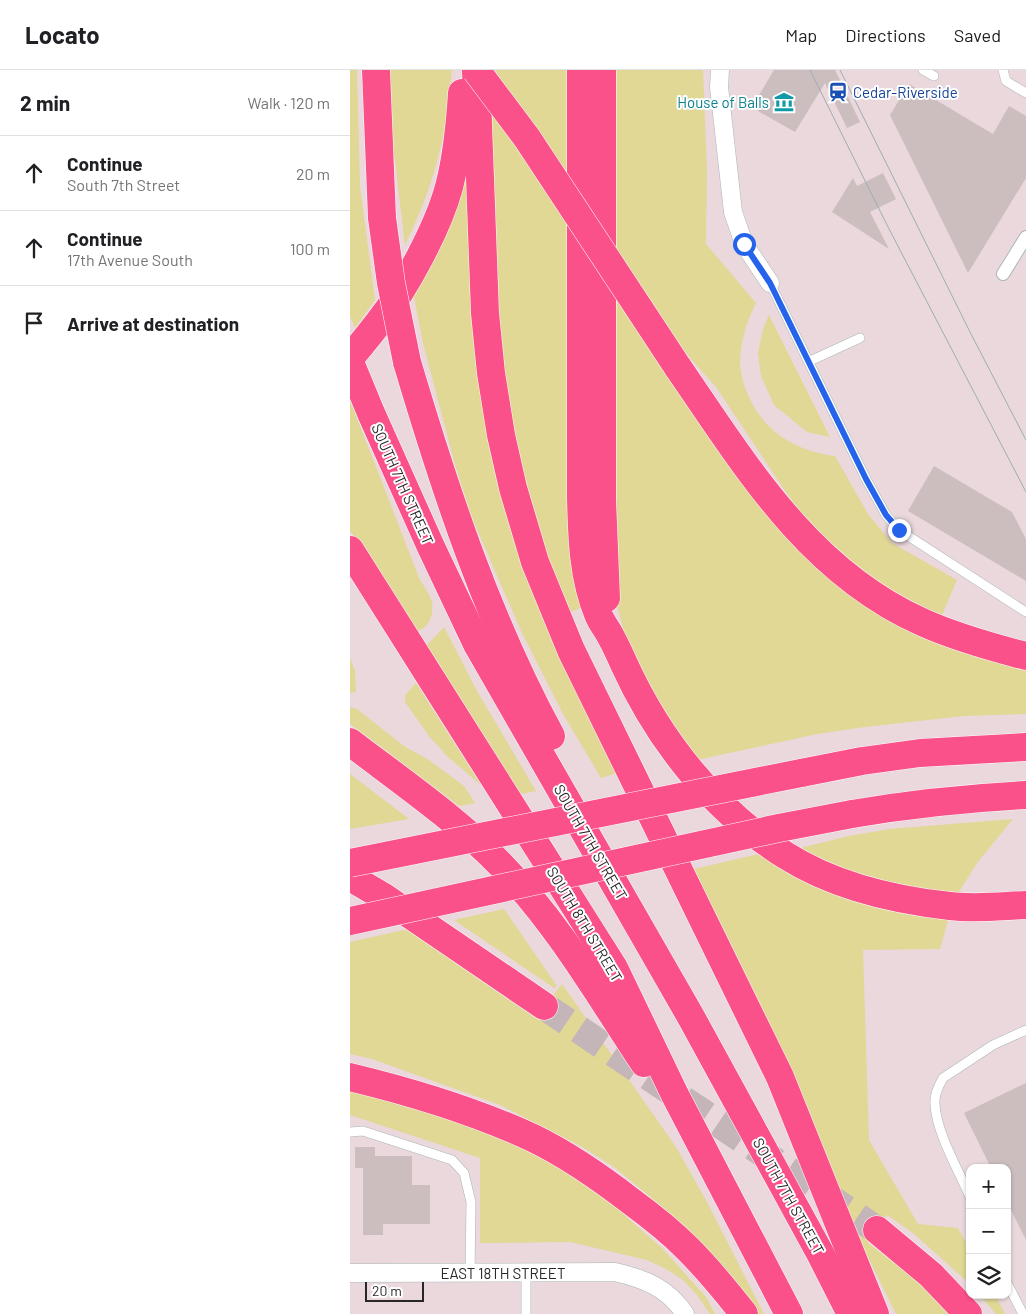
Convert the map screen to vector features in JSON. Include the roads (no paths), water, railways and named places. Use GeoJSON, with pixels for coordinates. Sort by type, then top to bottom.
{"type":"FeatureCollection","features":[{"type":"Feature","properties":{"kind":"highway"},"geometry":{"type":"LineString","coordinates":[[376,70],[382,218],[391,283],[407,362],[444,484],[510,654],[531,700],[566,764],[691,1017]]}},
{"type":"Feature","properties":{"kind":"highway"},"geometry":{"type":"LineString","coordinates":[[350,358],[380,321],[400,290],[419,259],[441,210],[454,164],[464,70]]}},
{"type":"Feature","properties":{"kind":"highway"},"geometry":{"type":"LineString","coordinates":[[476,70],[527,138],[677,366],[754,478],[796,530],[830,562],[867,590],[902,612],[941,630],[1018,654]]}},
{"type":"Feature","properties":{"kind":"highway"},"geometry":{"type":"LineString","coordinates":[[476,70],[485,312],[491,373],[501,435],[513,488],[535,562],[571,650],[780,1078],[875,1314]]}},
{"type":"Feature","properties":{"kind":"highway"},"geometry":{"type":"LineString","coordinates":[[581,70],[582,533],[584,559],[598,615],[612,639],[637,694],[674,752],[706,789],[742,823],[786,856],[832,878],[879,894],[905,900],[953,906],[1026,905]]}},
{"type":"Feature","properties":{"kind":"highway"},"geometry":{"type":"LineString","coordinates":[[602,70],[602,499],[605,591],[612,639]]}},
{"type":"Feature","properties":{"kind":"highway","name":"SOUTH 7TH STREET"},"geometry":{"type":"LineString","coordinates":[[350,362],[431,548],[476,644],[691,1017],[820,1253],[851,1314]]}},
{"type":"Feature","properties":{"kind":"highway","name":"SOUTH 8TH STREET"},"geometry":{"type":"LineString","coordinates":[[350,550],[614,968],[675,1095],[789,1314]]}},
{"type":"Feature","properties":{"kind":"highway"},"geometry":{"type":"LineString","coordinates":[[350,742],[462,828],[500,864],[535,902],[592,984],[714,1171]]}},
{"type":"Feature","properties":{"kind":"highway"},"geometry":{"type":"LineString","coordinates":[[350,863],[891,756],[1014,747]]}},
{"type":"Feature","properties":{"kind":"highway"},"geometry":{"type":"LineString","coordinates":[[350,921],[852,814],[912,804],[1019,795]]}},
{"type":"Feature","properties":{"kind":"highway"},"geometry":{"type":"LineString","coordinates":[[350,877],[392,903],[544,1006]]}},
{"type":"Feature","properties":{"kind":"highway"},"geometry":{"type":"LineString","coordinates":[[350,1077],[466,1111],[508,1127],[535,1139],[588,1170],[658,1222],[686,1246],[744,1314]]}},
{"type":"Feature","properties":{"kind":"highway"},"geometry":{"type":"LineString","coordinates":[[876,1230],[931,1275],[968,1314]]}},
{"type":"Feature","properties":{"kind":"street"},"geometry":{"type":"LineString","coordinates":[[720,70],[719,87],[733,212],[744,244],[770,283]]}},
{"type":"Feature","properties":{"kind":"street"},"geometry":{"type":"LineString","coordinates":[[1003,274],[1026,237]]}},
{"type":"Feature","properties":{"kind":"street","name":"EAST 18TH STREET"},"geometry":{"type":"LineString","coordinates":[[350,1273],[615,1272],[640,1278],[660,1289],[678,1303],[685,1314]]}},
{"type":"Feature","properties":{"kind":"lane"},"geometry":{"type":"LineString","coordinates":[[923,70],[934,76]]}},
{"type":"Feature","properties":{"kind":"lane"},"geometry":{"type":"LineString","coordinates":[[1003,70],[1006,81],[1026,93]]}},
{"type":"Feature","properties":{"kind":"lane"},"geometry":{"type":"LineString","coordinates":[[770,283],[810,361],[866,479],[886,515],[899,530],[1026,612]]}},
{"type":"Feature","properties":{"kind":"lane"},"geometry":{"type":"LineString","coordinates":[[810,361],[860,338]]}},
{"type":"Feature","properties":{"kind":"lane"},"geometry":{"type":"LineString","coordinates":[[966,1188],[940,1128],[935,1103],[939,1085],[942,1078],[993,1045],[1026,1030]]}},
{"type":"Feature","properties":{"kind":"lane"},"geometry":{"type":"LineString","coordinates":[[350,1132],[363,1131],[452,1160],[464,1173],[472,1202],[470,1274]]}},
{"type":"Feature","properties":{"kind":"lane"},"geometry":{"type":"LineString","coordinates":[[526,1273],[526,1314]]}},
{"type":"Feature","properties":{"kind":"lane"},"geometry":{"type":"LineString","coordinates":[[1011,1290],[1023,1314]]}},
{"type":"Feature","properties":{"kind":"tunnel"},"geometry":{"type":"LineString","coordinates":[[544,1006],[877,1230]]}},
{"type":"Feature","properties":{"kind":"tram line"},"geometry":{"type":"LineString","coordinates":[[810,70],[887,225],[1026,492]]}},
{"type":"Feature","properties":{"kind":"tram line"},"geometry":{"type":"LineString","coordinates":[[840,70],[971,334],[1026,440]]}},
{"type":"Feature","properties":{"kind":"place","name":"Cedar-Riverside"},"geometry":{"type":"Point","coordinates":[838,92]}},
{"type":"Feature","properties":{"kind":"place","name":"House of Balls"},"geometry":{"type":"Point","coordinates":[784,102]}}]}
